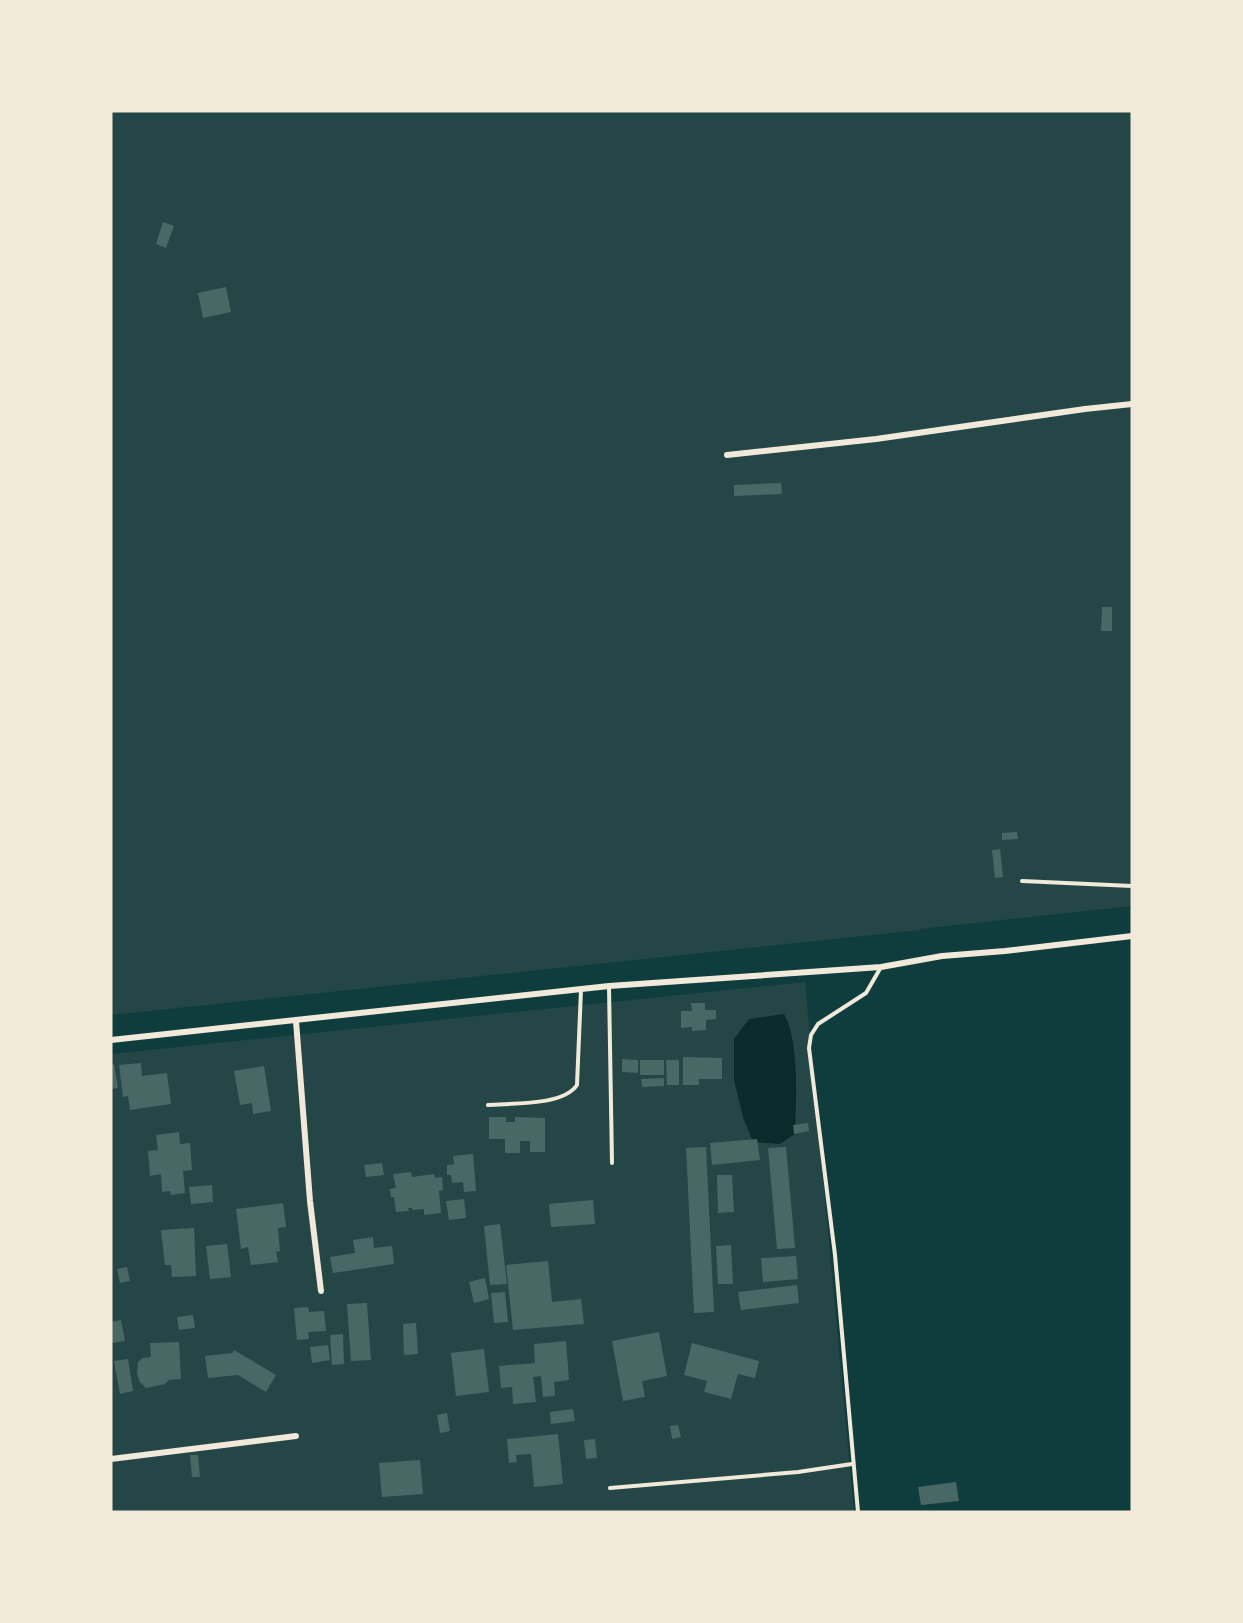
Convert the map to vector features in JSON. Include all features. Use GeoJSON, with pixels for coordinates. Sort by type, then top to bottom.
{"type":"FeatureCollection","features":[{"type":"Feature","properties":{"kind":"street"},"geometry":{"type":"LineString","coordinates":[[727,455],[876,439],[1132,404]]}},
{"type":"Feature","properties":{"kind":"street"},"geometry":{"type":"LineString","coordinates":[[111,1040],[609,986],[881,966],[942,956],[1132,936]]}},
{"type":"Feature","properties":{"kind":"street"},"geometry":{"type":"LineString","coordinates":[[296,1021],[310,1202],[321,1291]]}},
{"type":"Feature","properties":{"kind":"street"},"geometry":{"type":"LineString","coordinates":[[111,1459],[296,1436]]}},
{"type":"Feature","properties":{"kind":"lane"},"geometry":{"type":"LineString","coordinates":[[1022,881],[1132,886]]}},
{"type":"Feature","properties":{"kind":"lane"},"geometry":{"type":"LineString","coordinates":[[858,1512],[835,1255],[809,1048],[811,1035],[818,1024],[866,993],[881,966]]}},
{"type":"Feature","properties":{"kind":"lane"},"geometry":{"type":"LineString","coordinates":[[609,986],[612,1163]]}},
{"type":"Feature","properties":{"kind":"lane"},"geometry":{"type":"LineString","coordinates":[[488,1106],[561,1098],[572,1092],[577,1085],[581,989]]}},
{"type":"Feature","properties":{"kind":"lane"},"geometry":{"type":"LineString","coordinates":[[610,1488],[798,1472],[852,1464]]}},
{"type":"Feature","properties":{"kind":"shaded area"},"geometry":{"type":"Polygon","coordinates":[[[111,111],[1132,111],[1132,906],[111,1015],[111,111]]]}},
{"type":"Feature","properties":{"kind":"shaded area"},"geometry":{"type":"Polygon","coordinates":[[[805,982],[854,1512],[111,1512],[111,1054],[805,982]]]}},
{"type":"Feature","properties":{"kind":"shaded area"},"geometry":{"type":"Polygon","coordinates":[[[784,1014],[793,1040],[795,1056],[795,1134],[780,1144],[753,1142],[743,1117],[734,1080],[734,1039],[749,1019],[784,1014]]]}},
{"type":"Feature","properties":{"kind":"building"},"geometry":{"type":"Polygon","coordinates":[[[163,222],[174,226],[166,248],[156,244],[163,222]]]}},
{"type":"Feature","properties":{"kind":"building"},"geometry":{"type":"Polygon","coordinates":[[[226,287],[231,312],[203,318],[198,293],[226,287]]]}},
{"type":"Feature","properties":{"kind":"building"},"geometry":{"type":"Polygon","coordinates":[[[781,483],[782,494],[734,496],[734,485],[781,483]]]}},
{"type":"Feature","properties":{"kind":"building"},"geometry":{"type":"Polygon","coordinates":[[[1102,607],[1112,607],[1112,631],[1101,631],[1102,607]]]}},
{"type":"Feature","properties":{"kind":"building"},"geometry":{"type":"Polygon","coordinates":[[[1017,832],[1018,839],[1002,840],[1002,833],[1017,832]]]}},
{"type":"Feature","properties":{"kind":"building"},"geometry":{"type":"Polygon","coordinates":[[[1000,849],[1003,877],[995,878],[992,850],[1000,849]]]}},
{"type":"Feature","properties":{"kind":"building"},"geometry":{"type":"Polygon","coordinates":[[[691,1003],[705,1003],[705,1010],[716,1010],[716,1019],[706,1020],[706,1030],[692,1031],[692,1027],[681,1028],[681,1011],[692,1011],[691,1003]]]}},
{"type":"Feature","properties":{"kind":"building"},"geometry":{"type":"Polygon","coordinates":[[[683,1057],[722,1058],[722,1079],[699,1079],[699,1085],[683,1085],[683,1057]]]}},
{"type":"Feature","properties":{"kind":"building"},"geometry":{"type":"Polygon","coordinates":[[[622,1059],[638,1060],[638,1073],[622,1072],[622,1059]]]}},
{"type":"Feature","properties":{"kind":"building"},"geometry":{"type":"Polygon","coordinates":[[[640,1060],[664,1060],[664,1075],[640,1075],[640,1060]]]}},
{"type":"Feature","properties":{"kind":"building"},"geometry":{"type":"Polygon","coordinates":[[[666,1060],[679,1060],[679,1085],[667,1085],[666,1060]]]}},
{"type":"Feature","properties":{"kind":"building"},"geometry":{"type":"Polygon","coordinates":[[[141,1063],[142,1076],[167,1073],[171,1104],[130,1110],[128,1096],[123,1097],[119,1065],[141,1063]]]}},
{"type":"Feature","properties":{"kind":"building"},"geometry":{"type":"Polygon","coordinates":[[[114,1064],[118,1088],[111,1089],[111,1065],[114,1064]]]}},
{"type":"Feature","properties":{"kind":"building"},"geometry":{"type":"Polygon","coordinates":[[[264,1066],[271,1111],[253,1114],[252,1103],[240,1105],[234,1071],[264,1066]]]}},
{"type":"Feature","properties":{"kind":"building"},"geometry":{"type":"Polygon","coordinates":[[[664,1078],[664,1086],[642,1087],[641,1079],[664,1078]]]}},
{"type":"Feature","properties":{"kind":"building"},"geometry":{"type":"Polygon","coordinates":[[[489,1117],[506,1117],[506,1122],[515,1122],[515,1117],[545,1118],[545,1152],[530,1152],[530,1141],[520,1141],[520,1153],[505,1153],[505,1139],[489,1139],[489,1117]]]}},
{"type":"Feature","properties":{"kind":"building"},"geometry":{"type":"Polygon","coordinates":[[[808,1123],[809,1131],[794,1134],[793,1125],[808,1123]]]}},
{"type":"Feature","properties":{"kind":"building"},"geometry":{"type":"Polygon","coordinates":[[[179,1132],[180,1144],[190,1143],[192,1170],[183,1171],[185,1193],[171,1195],[170,1191],[162,1192],[161,1174],[150,1176],[148,1151],[158,1150],[156,1135],[179,1132]]]}},
{"type":"Feature","properties":{"kind":"building"},"geometry":{"type":"Polygon","coordinates":[[[757,1139],[760,1160],[712,1165],[710,1143],[757,1139]]]}},
{"type":"Feature","properties":{"kind":"building"},"geometry":{"type":"Polygon","coordinates":[[[706,1147],[714,1312],[694,1313],[686,1148],[706,1147]]]}},
{"type":"Feature","properties":{"kind":"building"},"geometry":{"type":"Polygon","coordinates":[[[786,1147],[795,1248],[777,1249],[768,1148],[786,1147]]]}},
{"type":"Feature","properties":{"kind":"building"},"geometry":{"type":"Polygon","coordinates":[[[473,1154],[476,1191],[464,1192],[463,1182],[452,1183],[451,1175],[447,1175],[447,1165],[454,1164],[453,1156],[473,1154]]]}},
{"type":"Feature","properties":{"kind":"building"},"geometry":{"type":"Polygon","coordinates":[[[382,1163],[384,1175],[366,1177],[364,1165],[382,1163]]]}},
{"type":"Feature","properties":{"kind":"building"},"geometry":{"type":"Polygon","coordinates":[[[411,1172],[412,1177],[434,1174],[435,1178],[442,1177],[443,1190],[439,1191],[441,1213],[424,1215],[424,1209],[412,1210],[412,1208],[408,1208],[409,1211],[396,1212],[394,1197],[391,1197],[390,1189],[396,1188],[393,1174],[411,1172]]]}},
{"type":"Feature","properties":{"kind":"building"},"geometry":{"type":"Polygon","coordinates":[[[717,1175],[732,1175],[734,1212],[718,1213],[717,1175]]]}},
{"type":"Feature","properties":{"kind":"building"},"geometry":{"type":"Polygon","coordinates":[[[212,1185],[213,1202],[191,1204],[189,1187],[212,1185]]]}},
{"type":"Feature","properties":{"kind":"building"},"geometry":{"type":"Polygon","coordinates":[[[464,1199],[466,1218],[449,1220],[446,1201],[464,1199]]]}},
{"type":"Feature","properties":{"kind":"building"},"geometry":{"type":"Polygon","coordinates":[[[593,1200],[595,1224],[551,1227],[549,1204],[593,1200]]]}},
{"type":"Feature","properties":{"kind":"building"},"geometry":{"type":"Polygon","coordinates":[[[283,1203],[286,1227],[278,1228],[280,1251],[276,1252],[278,1262],[251,1265],[248,1247],[241,1249],[236,1209],[283,1203]]]}},
{"type":"Feature","properties":{"kind":"building"},"geometry":{"type":"Polygon","coordinates":[[[500,1224],[507,1284],[490,1285],[484,1226],[500,1224]]]}},
{"type":"Feature","properties":{"kind":"building"},"geometry":{"type":"Polygon","coordinates":[[[194,1228],[196,1276],[172,1277],[171,1265],[165,1265],[161,1230],[194,1228]]]}},
{"type":"Feature","properties":{"kind":"building"},"geometry":{"type":"Polygon","coordinates":[[[373,1237],[374,1248],[392,1246],[394,1264],[333,1273],[330,1257],[355,1253],[353,1240],[373,1237]]]}},
{"type":"Feature","properties":{"kind":"building"},"geometry":{"type":"Polygon","coordinates":[[[227,1244],[231,1277],[210,1279],[206,1246],[227,1244]]]}},
{"type":"Feature","properties":{"kind":"building"},"geometry":{"type":"Polygon","coordinates":[[[731,1245],[733,1284],[718,1284],[716,1246],[731,1245]]]}},
{"type":"Feature","properties":{"kind":"building"},"geometry":{"type":"Polygon","coordinates":[[[796,1256],[798,1279],[763,1282],[761,1258],[796,1256]]]}},
{"type":"Feature","properties":{"kind":"building"},"geometry":{"type":"Polygon","coordinates":[[[548,1261],[552,1302],[581,1299],[584,1324],[513,1330],[506,1265],[548,1261]]]}},
{"type":"Feature","properties":{"kind":"building"},"geometry":{"type":"Polygon","coordinates":[[[127,1267],[130,1281],[120,1283],[117,1269],[127,1267]]]}},
{"type":"Feature","properties":{"kind":"building"},"geometry":{"type":"Polygon","coordinates":[[[485,1278],[489,1299],[474,1303],[469,1282],[485,1278]]]}},
{"type":"Feature","properties":{"kind":"building"},"geometry":{"type":"Polygon","coordinates":[[[797,1285],[799,1303],[741,1310],[738,1292],[797,1285]]]}},
{"type":"Feature","properties":{"kind":"building"},"geometry":{"type":"Polygon","coordinates":[[[505,1292],[508,1322],[494,1323],[491,1293],[505,1292]]]}},
{"type":"Feature","properties":{"kind":"building"},"geometry":{"type":"Polygon","coordinates":[[[367,1303],[371,1360],[351,1361],[347,1304],[367,1303]]]}},
{"type":"Feature","properties":{"kind":"building"},"geometry":{"type":"Polygon","coordinates":[[[308,1307],[309,1312],[324,1311],[326,1331],[308,1332],[309,1339],[297,1340],[294,1308],[308,1307]]]}},
{"type":"Feature","properties":{"kind":"building"},"geometry":{"type":"Polygon","coordinates":[[[193,1315],[195,1328],[179,1330],[177,1317],[193,1315]]]}},
{"type":"Feature","properties":{"kind":"building"},"geometry":{"type":"Polygon","coordinates":[[[121,1320],[125,1341],[111,1343],[111,1322],[121,1320]]]}},
{"type":"Feature","properties":{"kind":"building"},"geometry":{"type":"Polygon","coordinates":[[[416,1323],[418,1354],[404,1355],[403,1324],[416,1323]]]}},
{"type":"Feature","properties":{"kind":"building"},"geometry":{"type":"Polygon","coordinates":[[[659,1332],[667,1376],[642,1381],[645,1397],[623,1401],[612,1341],[659,1332]]]}},
{"type":"Feature","properties":{"kind":"building"},"geometry":{"type":"Polygon","coordinates":[[[343,1334],[344,1364],[332,1365],[330,1335],[343,1334]]]}},
{"type":"Feature","properties":{"kind":"building"},"geometry":{"type":"Polygon","coordinates":[[[566,1341],[569,1380],[554,1382],[555,1396],[543,1397],[541,1376],[533,1377],[536,1402],[513,1404],[512,1387],[501,1388],[499,1366],[535,1363],[534,1344],[566,1341]]]}},
{"type":"Feature","properties":{"kind":"building"},"geometry":{"type":"Polygon","coordinates":[[[179,1342],[181,1379],[169,1380],[165,1384],[146,1388],[140,1382],[137,1374],[138,1362],[143,1358],[151,1357],[150,1343],[179,1342]]]}},
{"type":"Feature","properties":{"kind":"building"},"geometry":{"type":"Polygon","coordinates":[[[692,1343],[759,1361],[755,1378],[738,1374],[731,1399],[704,1392],[707,1381],[684,1375],[692,1343]]]}},
{"type":"Feature","properties":{"kind":"building"},"geometry":{"type":"Polygon","coordinates":[[[328,1345],[330,1360],[312,1363],[310,1347],[328,1345]]]}},
{"type":"Feature","properties":{"kind":"building"},"geometry":{"type":"Polygon","coordinates":[[[484,1349],[489,1392],[456,1396],[451,1353],[484,1349]]]}},
{"type":"Feature","properties":{"kind":"building"},"geometry":{"type":"Polygon","coordinates":[[[234,1350],[276,1375],[266,1392],[238,1375],[208,1378],[205,1356],[232,1353],[234,1350]]]}},
{"type":"Feature","properties":{"kind":"building"},"geometry":{"type":"Polygon","coordinates":[[[128,1359],[133,1391],[120,1394],[114,1361],[128,1359]]]}},
{"type":"Feature","properties":{"kind":"building"},"geometry":{"type":"Polygon","coordinates":[[[573,1409],[575,1421],[551,1424],[550,1412],[573,1409]]]}},
{"type":"Feature","properties":{"kind":"building"},"geometry":{"type":"Polygon","coordinates":[[[447,1413],[450,1431],[440,1433],[437,1415],[447,1413]]]}},
{"type":"Feature","properties":{"kind":"building"},"geometry":{"type":"Polygon","coordinates":[[[678,1425],[681,1437],[672,1439],[670,1426],[678,1425]]]}},
{"type":"Feature","properties":{"kind":"building"},"geometry":{"type":"Polygon","coordinates":[[[558,1434],[563,1484],[534,1487],[531,1454],[516,1455],[517,1462],[509,1463],[507,1439],[558,1434]]]}},
{"type":"Feature","properties":{"kind":"building"},"geometry":{"type":"Polygon","coordinates":[[[595,1439],[597,1458],[586,1459],[584,1440],[595,1439]]]}},
{"type":"Feature","properties":{"kind":"building"},"geometry":{"type":"Polygon","coordinates":[[[190,1455],[198,1455],[200,1477],[192,1477],[190,1455]]]}},
{"type":"Feature","properties":{"kind":"building"},"geometry":{"type":"Polygon","coordinates":[[[420,1460],[423,1494],[382,1497],[379,1463],[420,1460]]]}},
{"type":"Feature","properties":{"kind":"building"},"geometry":{"type":"Polygon","coordinates":[[[956,1482],[959,1501],[921,1505],[918,1487],[956,1482]]]}}]}
